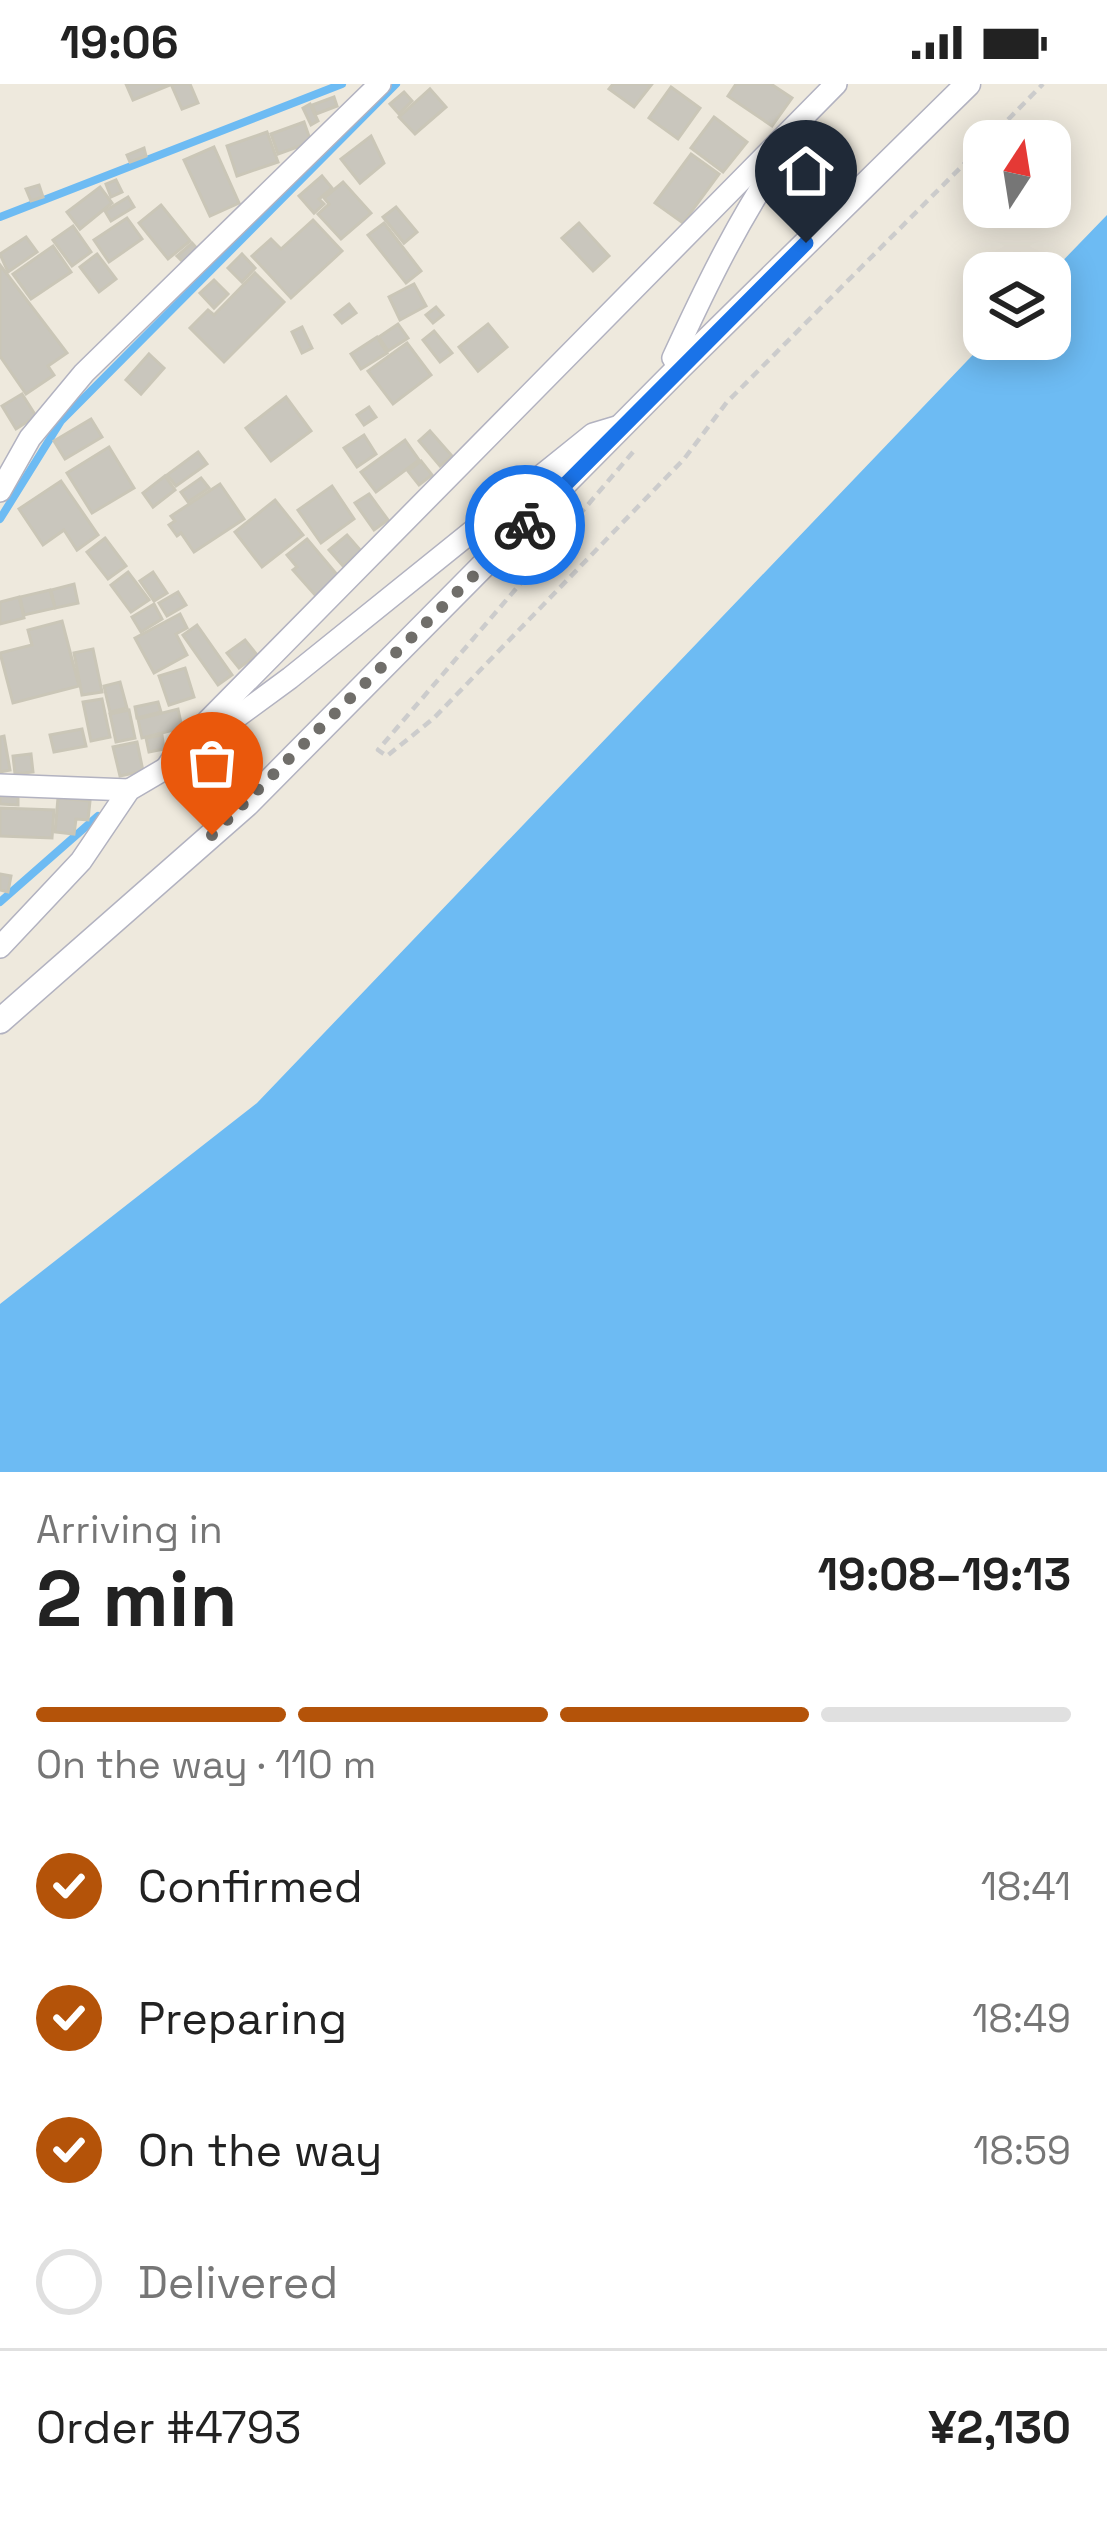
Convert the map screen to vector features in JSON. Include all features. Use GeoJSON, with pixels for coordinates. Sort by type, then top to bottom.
{"type":"FeatureCollection","features":[{"type":"Feature","properties":{"kind":"street"},"geometry":{"type":"LineString","coordinates":[[0,491],[30,438],[84,373],[356,93],[380,84]]}},
{"type":"Feature","properties":{"kind":"street"},"geometry":{"type":"LineString","coordinates":[[165,770],[177,752],[510,411],[836,84]]}},
{"type":"Feature","properties":{"kind":"street"},"geometry":{"type":"LineString","coordinates":[[0,1021],[247,804],[633,433],[680,367],[968,84]]}},
{"type":"Feature","properties":{"kind":"street"},"geometry":{"type":"LineString","coordinates":[[680,367],[673,358],[720,257],[749,203],[794,138],[797,125]]}},
{"type":"Feature","properties":{"kind":"street"},"geometry":{"type":"LineString","coordinates":[[0,947],[82,861],[129,790],[165,770],[290,678],[593,434],[633,433]]}},
{"type":"Feature","properties":{"kind":"street"},"geometry":{"type":"LineString","coordinates":[[0,785],[129,790]]}},
{"type":"Feature","properties":{"kind":"path"},"geometry":{"type":"LineString","coordinates":[[1007,120],[1043,84]]}},
{"type":"Feature","properties":{"kind":"path"},"geometry":{"type":"LineString","coordinates":[[633,433],[378,750],[387,756],[434,718],[684,459],[727,402],[963,164]]}},
{"type":"Feature","properties":{"kind":"water"},"geometry":{"type":"Polygon","coordinates":[[[1107,215],[1107,1472],[0,1472],[0,1304],[257,1103],[968,360],[1071,360],[1071,252],[1107,215]]]}},
{"type":"Feature","properties":{"kind":"building"},"geometry":{"type":"Polygon","coordinates":[[[126,84],[170,84],[170,85],[133,100],[126,84]]]}},
{"type":"Feature","properties":{"kind":"building"},"geometry":{"type":"Polygon","coordinates":[[[171,84],[190,84],[198,103],[182,109],[171,84]]]}},
{"type":"Feature","properties":{"kind":"building"},"geometry":{"type":"Polygon","coordinates":[[[613,84],[652,84],[634,107],[609,89],[613,84]]]}},
{"type":"Feature","properties":{"kind":"building"},"geometry":{"type":"Polygon","coordinates":[[[736,84],[771,84],[792,98],[772,126],[728,96],[736,84]]]}},
{"type":"Feature","properties":{"kind":"building"},"geometry":{"type":"Polygon","coordinates":[[[671,87],[700,108],[678,139],[649,118],[671,87]]]}},
{"type":"Feature","properties":{"kind":"building"},"geometry":{"type":"Polygon","coordinates":[[[430,89],[446,107],[415,134],[399,117],[430,89]]]}},
{"type":"Feature","properties":{"kind":"building"},"geometry":{"type":"Polygon","coordinates":[[[404,92],[412,101],[399,114],[390,104],[404,92]]]}},
{"type":"Feature","properties":{"kind":"building"},"geometry":{"type":"Polygon","coordinates":[[[334,97],[337,106],[316,114],[312,105],[334,97]]]}},
{"type":"Feature","properties":{"kind":"building"},"geometry":{"type":"Polygon","coordinates":[[[310,104],[318,121],[311,125],[303,108],[310,104]]]}},
{"type":"Feature","properties":{"kind":"building"},"geometry":{"type":"Polygon","coordinates":[[[714,117],[747,142],[723,172],[691,148],[714,117]]]}},
{"type":"Feature","properties":{"kind":"building"},"geometry":{"type":"Polygon","coordinates":[[[304,122],[311,142],[278,154],[271,134],[304,122]]]}},
{"type":"Feature","properties":{"kind":"building"},"geometry":{"type":"Polygon","coordinates":[[[267,132],[278,162],[237,176],[227,146],[267,132]]]}},
{"type":"Feature","properties":{"kind":"building"},"geometry":{"type":"Polygon","coordinates":[[[371,136],[384,163],[360,183],[341,159],[371,136]]]}},
{"type":"Feature","properties":{"kind":"building"},"geometry":{"type":"Polygon","coordinates":[[[214,147],[239,203],[210,216],[184,160],[214,147]]]}},
{"type":"Feature","properties":{"kind":"building"},"geometry":{"type":"Polygon","coordinates":[[[144,148],[146,156],[130,162],[127,155],[144,148]]]}},
{"type":"Feature","properties":{"kind":"building"},"geometry":{"type":"Polygon","coordinates":[[[691,154],[719,174],[683,223],[655,203],[691,154]]]}},
{"type":"Feature","properties":{"kind":"building"},"geometry":{"type":"Polygon","coordinates":[[[322,176],[332,188],[319,199],[324,204],[314,213],[299,196],[322,176]]]}},
{"type":"Feature","properties":{"kind":"building"},"geometry":{"type":"Polygon","coordinates":[[[116,180],[122,192],[111,197],[106,184],[116,180]]]}},
{"type":"Feature","properties":{"kind":"building"},"geometry":{"type":"Polygon","coordinates":[[[343,182],[371,213],[341,239],[318,214],[329,204],[324,198],[343,182]]]}},
{"type":"Feature","properties":{"kind":"building"},"geometry":{"type":"Polygon","coordinates":[[[39,185],[43,197],[31,201],[26,189],[39,185]]]}},
{"type":"Feature","properties":{"kind":"building"},"geometry":{"type":"Polygon","coordinates":[[[100,187],[112,203],[80,229],[67,212],[100,187]]]}},
{"type":"Feature","properties":{"kind":"building"},"geometry":{"type":"Polygon","coordinates":[[[128,197],[134,207],[111,221],[105,211],[128,197]]]}},
{"type":"Feature","properties":{"kind":"building"},"geometry":{"type":"Polygon","coordinates":[[[161,205],[190,241],[168,259],[139,223],[161,205]]]}},
{"type":"Feature","properties":{"kind":"building"},"geometry":{"type":"Polygon","coordinates":[[[396,207],[417,232],[404,243],[383,217],[396,207]]]}},
{"type":"Feature","properties":{"kind":"building"},"geometry":{"type":"Polygon","coordinates":[[[127,218],[142,239],[109,262],[94,240],[127,218]]]}},
{"type":"Feature","properties":{"kind":"building"},"geometry":{"type":"Polygon","coordinates":[[[313,220],[342,251],[291,298],[252,256],[271,239],[281,249],[313,220]]]}},
{"type":"Feature","properties":{"kind":"building"},"geometry":{"type":"Polygon","coordinates":[[[384,223],[421,271],[406,283],[368,235],[384,223]]]}},
{"type":"Feature","properties":{"kind":"building"},"geometry":{"type":"Polygon","coordinates":[[[579,223],[609,256],[593,271],[562,238],[579,223]]]}},
{"type":"Feature","properties":{"kind":"building"},"geometry":{"type":"Polygon","coordinates":[[[73,226],[91,252],[72,266],[53,240],[73,226]]]}},
{"type":"Feature","properties":{"kind":"building"},"geometry":{"type":"Polygon","coordinates":[[[26,237],[37,252],[8,272],[0,254],[26,237]]]}},
{"type":"Feature","properties":{"kind":"building"},"geometry":{"type":"Polygon","coordinates":[[[192,243],[199,251],[185,264],[177,256],[192,243]]]}},
{"type":"Feature","properties":{"kind":"building"},"geometry":{"type":"Polygon","coordinates":[[[53,246],[71,272],[31,299],[13,274],[53,246]]]}},
{"type":"Feature","properties":{"kind":"building"},"geometry":{"type":"Polygon","coordinates":[[[97,254],[116,279],[99,292],[80,267],[97,254]]]}},
{"type":"Feature","properties":{"kind":"building"},"geometry":{"type":"Polygon","coordinates":[[[242,254],[255,268],[242,282],[228,268],[242,254]]]}},
{"type":"Feature","properties":{"kind":"building"},"geometry":{"type":"Polygon","coordinates":[[[0,265],[67,353],[48,366],[54,375],[26,394],[0,356],[0,265]]]}},
{"type":"Feature","properties":{"kind":"building"},"geometry":{"type":"Polygon","coordinates":[[[255,273],[284,302],[224,362],[190,328],[208,310],[214,315],[255,273]]]}},
{"type":"Feature","properties":{"kind":"building"},"geometry":{"type":"Polygon","coordinates":[[[214,280],[228,294],[214,308],[200,293],[214,280]]]}},
{"type":"Feature","properties":{"kind":"building"},"geometry":{"type":"Polygon","coordinates":[[[414,284],[426,306],[400,320],[389,297],[414,284]]]}},
{"type":"Feature","properties":{"kind":"building"},"geometry":{"type":"Polygon","coordinates":[[[349,304],[356,313],[342,323],[335,315],[349,304]]]}},
{"type":"Feature","properties":{"kind":"building"},"geometry":{"type":"Polygon","coordinates":[[[436,307],[443,315],[433,323],[426,315],[436,307]]]}},
{"type":"Feature","properties":{"kind":"building"},"geometry":{"type":"Polygon","coordinates":[[[398,324],[408,338],[388,351],[379,337],[398,324]]]}},
{"type":"Feature","properties":{"kind":"building"},"geometry":{"type":"Polygon","coordinates":[[[488,324],[507,347],[478,371],[459,347],[488,324]]]}},
{"type":"Feature","properties":{"kind":"building"},"geometry":{"type":"Polygon","coordinates":[[[302,327],[312,348],[302,353],[292,332],[302,327]]]}},
{"type":"Feature","properties":{"kind":"building"},"geometry":{"type":"Polygon","coordinates":[[[434,331],[452,353],[440,362],[423,340],[434,331]]]}},
{"type":"Feature","properties":{"kind":"building"},"geometry":{"type":"Polygon","coordinates":[[[377,337],[387,353],[361,369],[351,354],[377,337]]]}},
{"type":"Feature","properties":{"kind":"building"},"geometry":{"type":"Polygon","coordinates":[[[407,343],[431,375],[393,404],[368,371],[407,343]]]}},
{"type":"Feature","properties":{"kind":"building"},"geometry":{"type":"Polygon","coordinates":[[[149,354],[164,368],[141,394],[126,380],[149,354]]]}},
{"type":"Feature","properties":{"kind":"building"},"geometry":{"type":"Polygon","coordinates":[[[22,394],[36,416],[16,429],[2,406],[22,394]]]}},
{"type":"Feature","properties":{"kind":"building"},"geometry":{"type":"Polygon","coordinates":[[[286,397],[311,431],[271,461],[246,428],[286,397]]]}},
{"type":"Feature","properties":{"kind":"building"},"geometry":{"type":"Polygon","coordinates":[[[369,407],[376,417],[364,425],[357,415],[369,407]]]}},
{"type":"Feature","properties":{"kind":"building"},"geometry":{"type":"Polygon","coordinates":[[[91,419],[102,437],[65,459],[54,441],[91,419]]]}},
{"type":"Feature","properties":{"kind":"building"},"geometry":{"type":"Polygon","coordinates":[[[430,431],[452,456],[440,466],[419,441],[430,431]]]}},
{"type":"Feature","properties":{"kind":"building"},"geometry":{"type":"Polygon","coordinates":[[[364,435],[376,454],[357,467],[344,448],[364,435]]]}},
{"type":"Feature","properties":{"kind":"building"},"geometry":{"type":"Polygon","coordinates":[[[405,440],[419,460],[376,492],[361,472],[405,440]]]}},
{"type":"Feature","properties":{"kind":"building"},"geometry":{"type":"Polygon","coordinates":[[[109,447],[134,488],[92,513],[67,473],[109,447]]]}},
{"type":"Feature","properties":{"kind":"building"},"geometry":{"type":"Polygon","coordinates":[[[198,452],[207,464],[176,486],[167,475],[198,452]]]}},
{"type":"Feature","properties":{"kind":"building"},"geometry":{"type":"Polygon","coordinates":[[[421,461],[432,475],[419,485],[408,471],[421,461]]]}},
{"type":"Feature","properties":{"kind":"building"},"geometry":{"type":"Polygon","coordinates":[[[165,476],[175,490],[153,507],[143,493],[165,476]]]}},
{"type":"Feature","properties":{"kind":"building"},"geometry":{"type":"Polygon","coordinates":[[[201,478],[209,488],[188,502],[181,492],[201,478]]]}},
{"type":"Feature","properties":{"kind":"building"},"geometry":{"type":"Polygon","coordinates":[[[61,481],[98,535],[77,550],[64,530],[43,545],[19,509],[61,481]]]}},
{"type":"Feature","properties":{"kind":"building"},"geometry":{"type":"Polygon","coordinates":[[[220,484],[244,519],[194,552],[169,525],[175,521],[171,516],[220,484]]]}},
{"type":"Feature","properties":{"kind":"building"},"geometry":{"type":"Polygon","coordinates":[[[332,486],[354,519],[321,543],[298,510],[332,486]]]}},
{"type":"Feature","properties":{"kind":"building"},"geometry":{"type":"Polygon","coordinates":[[[369,494],[388,520],[374,530],[355,503],[369,494]]]}},
{"type":"Feature","properties":{"kind":"building"},"geometry":{"type":"Polygon","coordinates":[[[275,500],[303,535],[262,567],[235,532],[275,500]]]}},
{"type":"Feature","properties":{"kind":"building"},"geometry":{"type":"Polygon","coordinates":[[[347,535],[361,551],[343,566],[329,550],[347,535]]]}},
{"type":"Feature","properties":{"kind":"building"},"geometry":{"type":"Polygon","coordinates":[[[105,538],[126,566],[108,579],[87,552],[105,538]]]}},
{"type":"Feature","properties":{"kind":"building"},"geometry":{"type":"Polygon","coordinates":[[[307,539],[339,577],[316,596],[293,570],[297,567],[287,555],[307,539]]]}},
{"type":"Feature","properties":{"kind":"building"},"geometry":{"type":"Polygon","coordinates":[[[128,572],[149,600],[131,612],[111,585],[128,572]]]}},
{"type":"Feature","properties":{"kind":"building"},"geometry":{"type":"Polygon","coordinates":[[[153,572],[167,593],[154,601],[140,581],[153,572]]]}},
{"type":"Feature","properties":{"kind":"building"},"geometry":{"type":"Polygon","coordinates":[[[74,584],[78,603],[55,608],[51,590],[74,584]]]}},
{"type":"Feature","properties":{"kind":"building"},"geometry":{"type":"Polygon","coordinates":[[[50,590],[55,608],[24,615],[20,597],[50,590]]]}},
{"type":"Feature","properties":{"kind":"building"},"geometry":{"type":"Polygon","coordinates":[[[178,592],[186,605],[167,616],[159,603],[178,592]]]}},
{"type":"Feature","properties":{"kind":"building"},"geometry":{"type":"Polygon","coordinates":[[[19,597],[24,618],[0,624],[0,602],[19,597]]]}},
{"type":"Feature","properties":{"kind":"building"},"geometry":{"type":"Polygon","coordinates":[[[154,604],[162,619],[141,632],[132,617],[154,604]]]}},
{"type":"Feature","properties":{"kind":"building"},"geometry":{"type":"Polygon","coordinates":[[[180,614],[187,628],[176,634],[187,655],[154,673],[135,638],[180,614]]]}},
{"type":"Feature","properties":{"kind":"building"},"geometry":{"type":"Polygon","coordinates":[[[62,621],[79,686],[13,703],[0,653],[32,645],[28,630],[62,621]]]}},
{"type":"Feature","properties":{"kind":"building"},"geometry":{"type":"Polygon","coordinates":[[[197,625],[232,675],[218,685],[183,635],[197,625]]]}},
{"type":"Feature","properties":{"kind":"building"},"geometry":{"type":"Polygon","coordinates":[[[245,640],[257,655],[239,668],[227,653],[245,640]]]}},
{"type":"Feature","properties":{"kind":"building"},"geometry":{"type":"Polygon","coordinates":[[[93,649],[102,692],[82,695],[74,653],[93,649]]]}},
{"type":"Feature","properties":{"kind":"building"},"geometry":{"type":"Polygon","coordinates":[[[185,668],[194,697],[169,705],[159,676],[185,668]]]}},
{"type":"Feature","properties":{"kind":"building"},"geometry":{"type":"Polygon","coordinates":[[[120,682],[127,708],[110,712],[104,686],[120,682]]]}},
{"type":"Feature","properties":{"kind":"building"},"geometry":{"type":"Polygon","coordinates":[[[102,699],[110,737],[91,741],[83,702],[102,699]]]}},
{"type":"Feature","properties":{"kind":"building"},"geometry":{"type":"Polygon","coordinates":[[[158,702],[161,712],[137,718],[135,707],[158,702]]]}},
{"type":"Feature","properties":{"kind":"building"},"geometry":{"type":"Polygon","coordinates":[[[178,709],[182,728],[142,738],[138,719],[178,709]]]}},
{"type":"Feature","properties":{"kind":"building"},"geometry":{"type":"Polygon","coordinates":[[[129,710],[135,738],[116,742],[110,714],[129,710]]]}},
{"type":"Feature","properties":{"kind":"building"},"geometry":{"type":"Polygon","coordinates":[[[82,729],[86,746],[54,752],[50,735],[82,729]]]}},
{"type":"Feature","properties":{"kind":"building"},"geometry":{"type":"Polygon","coordinates":[[[162,735],[164,749],[149,752],[146,738],[162,735]]]}},
{"type":"Feature","properties":{"kind":"building"},"geometry":{"type":"Polygon","coordinates":[[[4,736],[10,770],[0,772],[0,737],[4,736]]]}},
{"type":"Feature","properties":{"kind":"building"},"geometry":{"type":"Polygon","coordinates":[[[137,742],[143,771],[120,776],[113,747],[137,742]]]}},
{"type":"Feature","properties":{"kind":"building"},"geometry":{"type":"Polygon","coordinates":[[[31,754],[33,772],[15,774],[13,756],[31,754]]]}},
{"type":"Feature","properties":{"kind":"building"},"geometry":{"type":"Polygon","coordinates":[[[0,790],[18,791],[18,805],[0,804],[0,790]]]}},
{"type":"Feature","properties":{"kind":"building"},"geometry":{"type":"Polygon","coordinates":[[[58,798],[90,801],[88,820],[76,819],[74,834],[55,832],[58,798]]]}},
{"type":"Feature","properties":{"kind":"building"},"geometry":{"type":"Polygon","coordinates":[[[0,808],[54,810],[52,838],[0,836],[0,808]]]}},
{"type":"Feature","properties":{"kind":"building"},"geometry":{"type":"Polygon","coordinates":[[[0,874],[11,876],[8,892],[0,890],[0,874]]]}},
{"type":"Feature","properties":{"kind":"waterway"},"geometry":{"type":"LineString","coordinates":[[0,217],[342,84]]}},
{"type":"Feature","properties":{"kind":"waterway"},"geometry":{"type":"LineString","coordinates":[[0,519],[61,421],[396,84]]}},
{"type":"Feature","properties":{"kind":"waterway"},"geometry":{"type":"LineString","coordinates":[[0,902],[98,816]]}},
{"type":"Feature","properties":{"kind":"way so far"},"geometry":{"type":"LineString","coordinates":[[212,835],[525,525]]}},
{"type":"Feature","properties":{"kind":"route"},"geometry":{"type":"LineString","coordinates":[[525,525],[806,243]]}}]}
